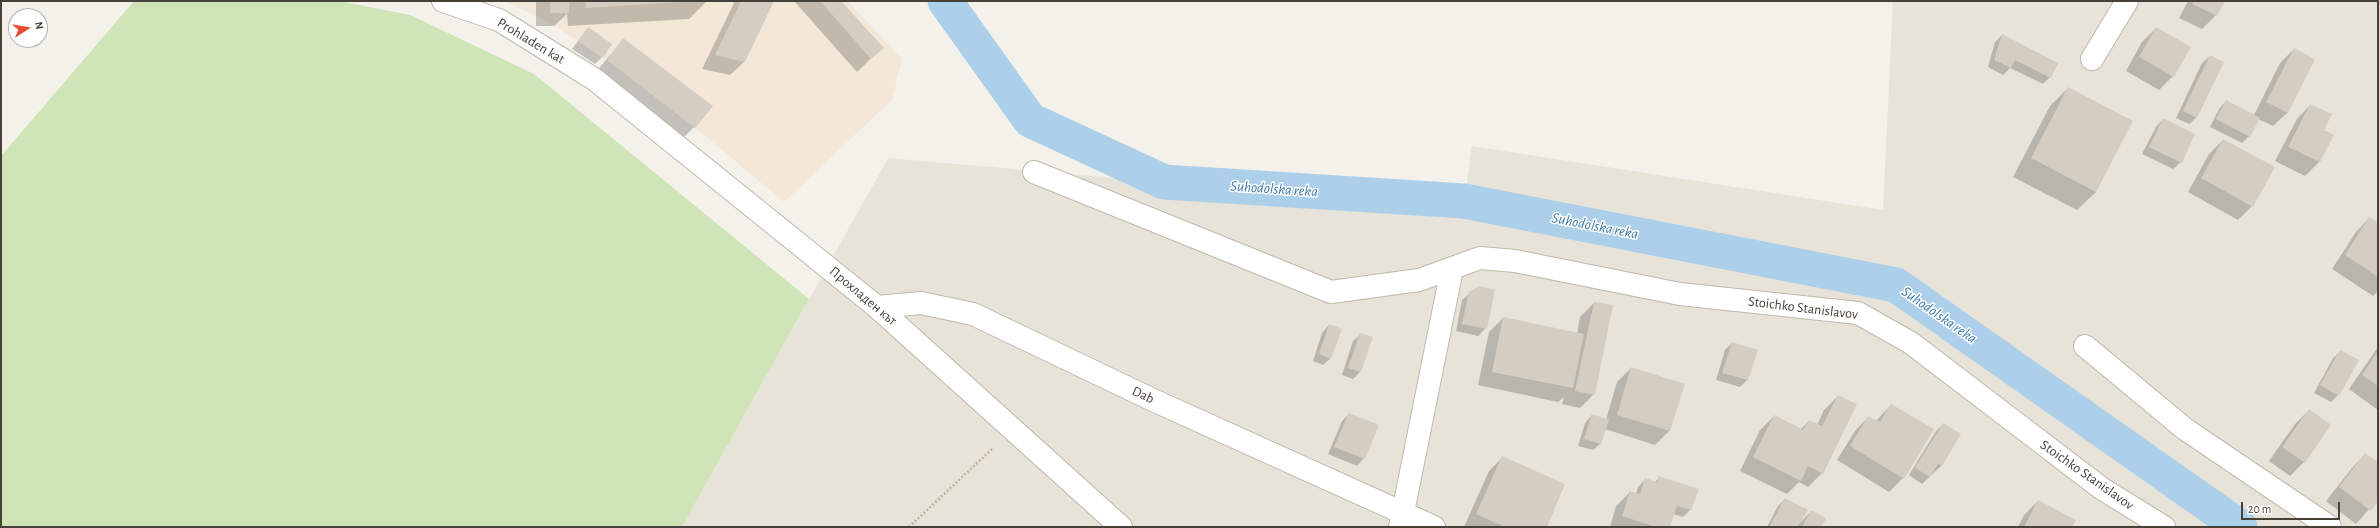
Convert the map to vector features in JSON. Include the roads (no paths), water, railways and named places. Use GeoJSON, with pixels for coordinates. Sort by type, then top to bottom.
{"type":"FeatureCollection","features":[{"type":"Feature","properties":{"kind":"street","name":"Прохладен кът"},"geometry":{"type":"LineString","coordinates":[[443,1],[499,20],[594,79],[877,306],[1121,527]]}},
{"type":"Feature","properties":{"kind":"street"},"geometry":{"type":"LineString","coordinates":[[2092,59],[2126,1]]}},
{"type":"Feature","properties":{"kind":"street","name":"Stoichko Stanislavov"},"geometry":{"type":"LineString","coordinates":[[1034,172],[1331,292],[1419,280],[1480,258],[1515,261],[1680,294],[1858,313],[1911,343],[2101,488],[2164,527]]}},
{"type":"Feature","properties":{"kind":"street"},"geometry":{"type":"LineString","coordinates":[[1402,520],[1452,269]]}},
{"type":"Feature","properties":{"kind":"street","name":"Dab"},"geometry":{"type":"LineString","coordinates":[[877,306],[921,303],[973,314],[1402,520],[1434,527]]}},
{"type":"Feature","properties":{"kind":"street"},"geometry":{"type":"LineString","coordinates":[[2084,346],[2185,429],[2330,527]]}},
{"type":"Feature","properties":{"kind":"waterway","name":"Suhodolska reka"},"geometry":{"type":"LineString","coordinates":[[945,1],[1030,120],[1164,182],[1464,201],[1896,285],[2240,527]]}}]}
